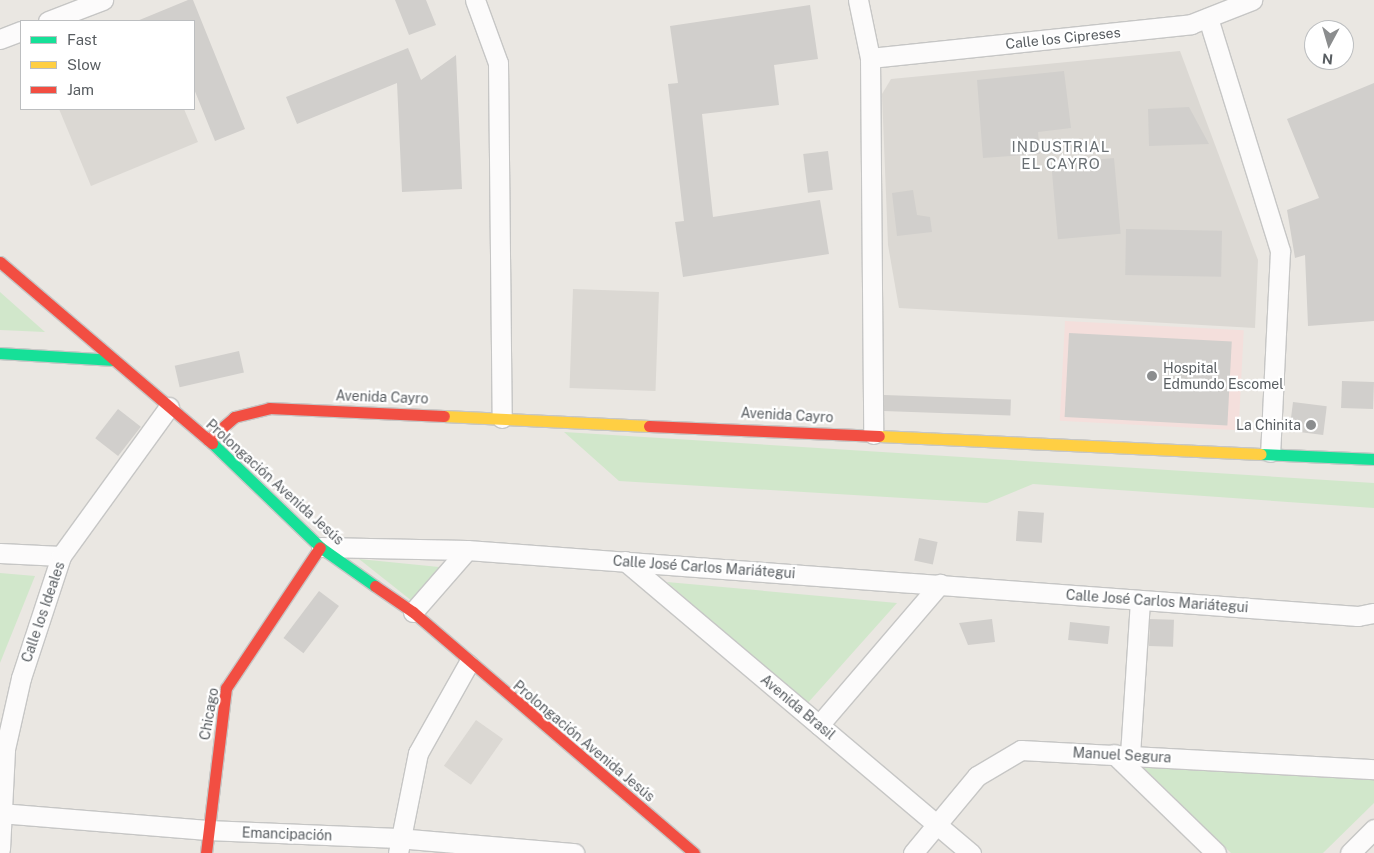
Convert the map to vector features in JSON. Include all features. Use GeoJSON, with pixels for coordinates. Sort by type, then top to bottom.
{"type":"FeatureCollection","features":[{"type":"Feature","properties":{"kind":"main road","name":"Prolongación Avenida Jesús"},"geometry":{"type":"LineString","coordinates":[[0,262],[208,440],[320,547],[413,612],[468,664],[694,853]]}},
{"type":"Feature","properties":{"kind":"main road"},"geometry":{"type":"LineString","coordinates":[[0,353],[113,360]]}},
{"type":"Feature","properties":{"kind":"main road","name":"Avenida Cayro"},"geometry":{"type":"LineString","coordinates":[[208,440],[234,417],[270,408],[1270,452],[1374,459]]}},
{"type":"Feature","properties":{"kind":"main road","name":"Chicago"},"geometry":{"type":"LineString","coordinates":[[206,853],[207,830],[226,688],[320,547]]}},
{"type":"Feature","properties":{"kind":"street"},"geometry":{"type":"LineString","coordinates":[[51,20],[104,0]]}},
{"type":"Feature","properties":{"kind":"street"},"geometry":{"type":"LineString","coordinates":[[475,0],[498,63],[502,418]]}},
{"type":"Feature","properties":{"kind":"street"},"geometry":{"type":"LineString","coordinates":[[858,0],[870,58],[872,434]]}},
{"type":"Feature","properties":{"kind":"street","name":"Calle los Cipreses"},"geometry":{"type":"LineString","coordinates":[[870,58],[1191,24],[1252,0]]}},
{"type":"Feature","properties":{"kind":"street"},"geometry":{"type":"LineString","coordinates":[[1208,18],[1280,251],[1270,452]]}},
{"type":"Feature","properties":{"kind":"street"},"geometry":{"type":"LineString","coordinates":[[0,39],[20,31]]}},
{"type":"Feature","properties":{"kind":"street","name":"Calle los Ideales"},"geometry":{"type":"LineString","coordinates":[[0,849],[5,749],[21,678],[61,556],[169,407]]}},
{"type":"Feature","properties":{"kind":"street","name":"Calle José Carlos Mariátegui"},"geometry":{"type":"LineString","coordinates":[[320,547],[467,550],[1358,616],[1374,613]]}},
{"type":"Feature","properties":{"kind":"street"},"geometry":{"type":"LineString","coordinates":[[413,612],[467,550]]}},
{"type":"Feature","properties":{"kind":"street"},"geometry":{"type":"LineString","coordinates":[[0,553],[61,556]]}},
{"type":"Feature","properties":{"kind":"street","name":"Avenida Brasil"},"geometry":{"type":"LineString","coordinates":[[625,561],[971,853]]}},
{"type":"Feature","properties":{"kind":"street"},"geometry":{"type":"LineString","coordinates":[[819,724],[940,584]]}},
{"type":"Feature","properties":{"kind":"street"},"geometry":{"type":"LineString","coordinates":[[1140,600],[1122,755],[1216,853]]}},
{"type":"Feature","properties":{"kind":"street"},"geometry":{"type":"LineString","coordinates":[[398,846],[418,753],[468,664]]}},
{"type":"Feature","properties":{"kind":"street","name":"Manuel Segura"},"geometry":{"type":"LineString","coordinates":[[913,853],[977,776],[1021,750],[1374,769]]}},
{"type":"Feature","properties":{"kind":"street","name":"Emancipación"},"geometry":{"type":"LineString","coordinates":[[1,813],[398,846],[574,853]]}},
{"type":"Feature","properties":{"kind":"street"},"geometry":{"type":"LineString","coordinates":[[1350,853],[1374,829]]}},
{"type":"Feature","properties":{"kind":"shaded area"},"geometry":{"type":"Polygon","coordinates":[[[1180,51],[1258,260],[1255,328],[899,308],[888,245],[882,94],[891,79],[1180,51]]]}},
{"type":"Feature","properties":{"kind":"shaded area"},"geometry":{"type":"Polygon","coordinates":[[[59,110],[184,110],[198,142],[91,186],[59,110]]]}},
{"type":"Feature","properties":{"kind":"shaded area"},"geometry":{"type":"Polygon","coordinates":[[[573,289],[659,292],[655,391],[570,388],[573,289]]]}},
{"type":"Feature","properties":{"kind":"shaded area","name":"Hospital Edmundo Escomel"},"geometry":{"type":"Polygon","coordinates":[[[1065,321],[1244,330],[1239,430],[1060,421],[1065,321]]]}},
{"type":"Feature","properties":{"kind":"shaded area"},"geometry":{"type":"Polygon","coordinates":[[[476,720],[503,739],[471,785],[444,766],[476,720]]]}},
{"type":"Feature","properties":{"kind":"green space"},"geometry":{"type":"Polygon","coordinates":[[[0,292],[45,332],[0,330],[0,292]]]}},
{"type":"Feature","properties":{"kind":"green space"},"geometry":{"type":"Polygon","coordinates":[[[564,432],[1374,483],[1374,508],[1033,484],[987,503],[619,481],[564,432]]]}},
{"type":"Feature","properties":{"kind":"green space"},"geometry":{"type":"Polygon","coordinates":[[[359,559],[439,567],[417,605],[359,559]]]}},
{"type":"Feature","properties":{"kind":"green space"},"geometry":{"type":"Polygon","coordinates":[[[0,573],[35,576],[0,663],[0,573]]]}},
{"type":"Feature","properties":{"kind":"green space"},"geometry":{"type":"Polygon","coordinates":[[[667,582],[897,603],[806,705],[667,582]]]}},
{"type":"Feature","properties":{"kind":"green space"},"geometry":{"type":"Polygon","coordinates":[[[1141,765],[1374,776],[1374,803],[1323,853],[1231,853],[1141,765]]]}},
{"type":"Feature","properties":{"kind":"building"},"geometry":{"type":"Polygon","coordinates":[[[188,0],[193,0],[245,129],[215,141],[195,91],[195,20],[139,20],[188,0]]]}},
{"type":"Feature","properties":{"kind":"building"},"geometry":{"type":"Polygon","coordinates":[[[395,0],[426,0],[436,25],[409,35],[395,0]]]}},
{"type":"Feature","properties":{"kind":"building"},"geometry":{"type":"Polygon","coordinates":[[[810,5],[818,59],[774,65],[779,105],[702,114],[713,217],[820,200],[829,254],[683,277],[675,222],[684,221],[668,84],[678,83],[670,26],[810,5]]]}},
{"type":"Feature","properties":{"kind":"building"},"geometry":{"type":"Polygon","coordinates":[[[408,48],[421,80],[456,55],[462,189],[402,192],[397,83],[297,124],[286,97],[408,48]]]}},
{"type":"Feature","properties":{"kind":"building"},"geometry":{"type":"Polygon","coordinates":[[[1064,71],[1071,128],[1038,132],[1040,154],[983,158],[977,80],[1064,71]]]}},
{"type":"Feature","properties":{"kind":"building"},"geometry":{"type":"Polygon","coordinates":[[[1374,83],[1374,321],[1308,326],[1305,255],[1295,258],[1287,210],[1319,198],[1287,119],[1374,83]]]}},
{"type":"Feature","properties":{"kind":"building"},"geometry":{"type":"Polygon","coordinates":[[[1189,107],[1209,144],[1149,146],[1148,109],[1189,107]]]}},
{"type":"Feature","properties":{"kind":"building"},"geometry":{"type":"Polygon","coordinates":[[[828,151],[833,190],[808,193],[803,154],[828,151]]]}},
{"type":"Feature","properties":{"kind":"building"},"geometry":{"type":"Polygon","coordinates":[[[1114,158],[1121,234],[1058,239],[1051,163],[1114,158]]]}},
{"type":"Feature","properties":{"kind":"building"},"geometry":{"type":"Polygon","coordinates":[[[913,190],[917,215],[930,217],[932,232],[897,236],[892,193],[913,190]]]}},
{"type":"Feature","properties":{"kind":"building"},"geometry":{"type":"Polygon","coordinates":[[[1126,229],[1222,231],[1221,277],[1125,275],[1126,229]]]}},
{"type":"Feature","properties":{"kind":"building","name":"Hospital Edmundo Escomel"},"geometry":{"type":"Polygon","coordinates":[[[1069,333],[1232,342],[1227,425],[1065,417],[1069,333]]]}},
{"type":"Feature","properties":{"kind":"building"},"geometry":{"type":"Polygon","coordinates":[[[239,351],[244,372],[180,387],[175,366],[239,351]]]}},
{"type":"Feature","properties":{"kind":"building"},"geometry":{"type":"Polygon","coordinates":[[[1342,381],[1374,382],[1373,409],[1341,408],[1342,381]]]}},
{"type":"Feature","properties":{"kind":"building"},"geometry":{"type":"Polygon","coordinates":[[[884,395],[1011,399],[1010,415],[883,411],[884,395]]]}},
{"type":"Feature","properties":{"kind":"building"},"geometry":{"type":"Polygon","coordinates":[[[1293,402],[1327,406],[1323,435],[1289,431],[1293,402]]]}},
{"type":"Feature","properties":{"kind":"building"},"geometry":{"type":"Polygon","coordinates":[[[118,409],[141,427],[118,456],[95,438],[118,409]]]}},
{"type":"Feature","properties":{"kind":"building"},"geometry":{"type":"Polygon","coordinates":[[[1018,511],[1044,513],[1042,543],[1016,541],[1018,511]]]}},
{"type":"Feature","properties":{"kind":"building"},"geometry":{"type":"Polygon","coordinates":[[[919,538],[938,542],[933,564],[914,560],[919,538]]]}},
{"type":"Feature","properties":{"kind":"building"},"geometry":{"type":"Polygon","coordinates":[[[319,591],[339,606],[303,653],[283,638],[319,591]]]}},
{"type":"Feature","properties":{"kind":"building"},"geometry":{"type":"Polygon","coordinates":[[[992,619],[995,642],[968,645],[959,623],[992,619]]]}},
{"type":"Feature","properties":{"kind":"building"},"geometry":{"type":"Polygon","coordinates":[[[1150,619],[1174,620],[1173,647],[1149,646],[1150,619]]]}},
{"type":"Feature","properties":{"kind":"building"},"geometry":{"type":"Polygon","coordinates":[[[1070,622],[1110,626],[1108,644],[1068,640],[1070,622]]]}},
{"type":"Feature","properties":{"kind":"traffic: fast"},"geometry":{"type":"LineString","coordinates":[[0,353],[113,360]]}},
{"type":"Feature","properties":{"kind":"traffic: fast"},"geometry":{"type":"LineString","coordinates":[[212,443],[320,547],[375,586]]}},
{"type":"Feature","properties":{"kind":"traffic: fast"},"geometry":{"type":"LineString","coordinates":[[1261,454],[1374,459]]}},
{"type":"Feature","properties":{"kind":"traffic: slow"},"geometry":{"type":"LineString","coordinates":[[444,416],[649,426]]}},
{"type":"Feature","properties":{"kind":"traffic: slow"},"geometry":{"type":"LineString","coordinates":[[879,436],[1261,454]]}},
{"type":"Feature","properties":{"kind":"traffic: jam"},"geometry":{"type":"LineString","coordinates":[[0,262],[212,443]]}},
{"type":"Feature","properties":{"kind":"traffic: jam"},"geometry":{"type":"LineString","coordinates":[[208,440],[234,417],[269,408],[444,416]]}},
{"type":"Feature","properties":{"kind":"traffic: jam"},"geometry":{"type":"LineString","coordinates":[[649,426],[879,436]]}},
{"type":"Feature","properties":{"kind":"traffic: jam"},"geometry":{"type":"LineString","coordinates":[[206,853],[226,688],[320,547]]}},
{"type":"Feature","properties":{"kind":"traffic: jam"},"geometry":{"type":"LineString","coordinates":[[375,586],[413,612],[694,853]]}},
{"type":"Feature","properties":{"kind":"place","name":"Hospital Edmundo Escomel"},"geometry":{"type":"Point","coordinates":[1152,376]}},
{"type":"Feature","properties":{"kind":"place","name":"La Chinita"},"geometry":{"type":"Point","coordinates":[1311,425]}},
{"type":"Feature","properties":{"kind":"district","name":"INDUSTRIAL EL CAYRO"},"geometry":{"type":"Point","coordinates":[1061,154]}}]}
